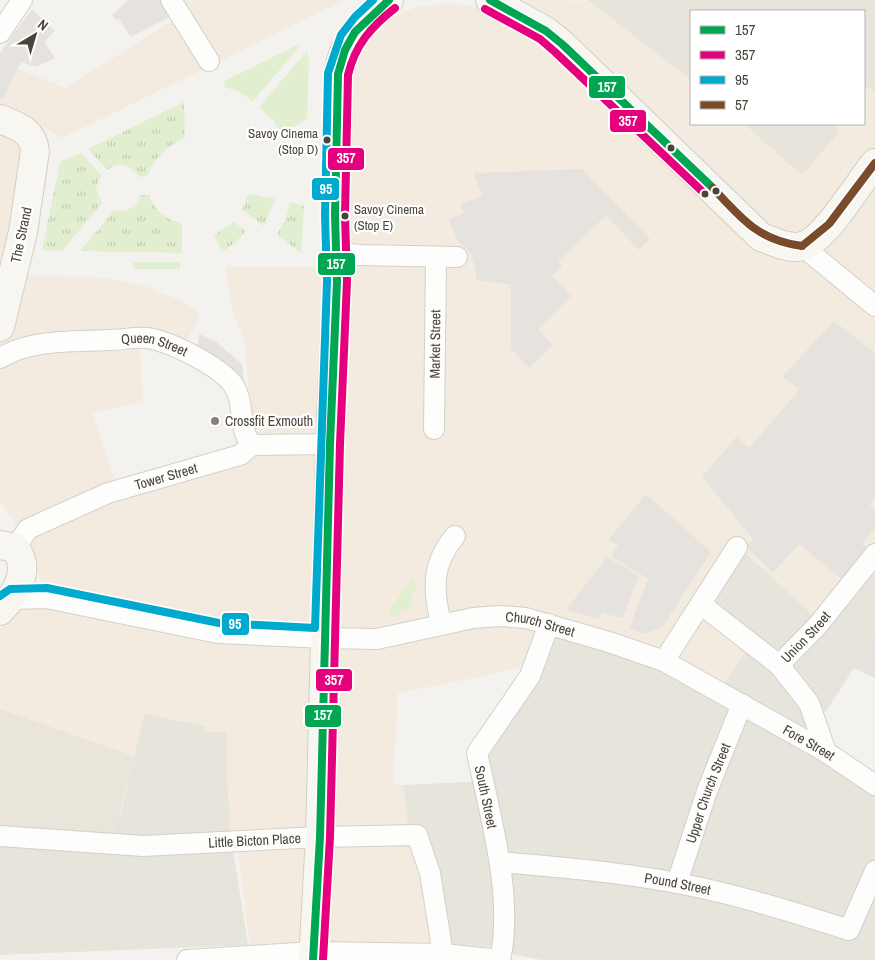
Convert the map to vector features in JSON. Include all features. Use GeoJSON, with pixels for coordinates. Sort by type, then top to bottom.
{"type":"FeatureCollection","features":[{"type":"Feature","properties":{"kind":"main road"},"geometry":{"type":"LineString","coordinates":[[313,956],[320,837],[330,444],[337,281],[338,74],[353,32],[367,16],[389,0]]}},
{"type":"Feature","properties":{"kind":"main road"},"geometry":{"type":"LineString","coordinates":[[490,0],[546,31],[562,44],[761,237],[782,245],[802,246],[829,224],[875,163]]}},
{"type":"Feature","properties":{"kind":"main road","name":"The Strand"},"geometry":{"type":"LineString","coordinates":[[0,119],[22,128],[34,142],[34,161],[23,232],[0,327]]}},
{"type":"Feature","properties":{"kind":"main road"},"geometry":{"type":"LineString","coordinates":[[6,605],[19,584],[22,572],[22,557],[8,547]]}},
{"type":"Feature","properties":{"kind":"street"},"geometry":{"type":"LineString","coordinates":[[2,23],[22,0]]}},
{"type":"Feature","properties":{"kind":"street"},"geometry":{"type":"LineString","coordinates":[[174,3],[209,61]]}},
{"type":"Feature","properties":{"kind":"street"},"geometry":{"type":"LineString","coordinates":[[802,246],[875,306]]}},
{"type":"Feature","properties":{"kind":"street"},"geometry":{"type":"LineString","coordinates":[[336,252],[360,256],[457,257]]}},
{"type":"Feature","properties":{"kind":"street","name":"Market Street"},"geometry":{"type":"LineString","coordinates":[[434,429],[436,258]]}},
{"type":"Feature","properties":{"kind":"street","name":"Queen Street"},"geometry":{"type":"LineString","coordinates":[[0,358],[24,347],[45,344],[147,338],[168,345],[206,364],[230,381],[240,398],[242,431],[252,445]]}},
{"type":"Feature","properties":{"kind":"street"},"geometry":{"type":"LineString","coordinates":[[252,445],[330,444]]}},
{"type":"Feature","properties":{"kind":"street","name":"Tower Street"},"geometry":{"type":"LineString","coordinates":[[8,547],[28,529],[108,493],[240,455],[252,445]]}},
{"type":"Feature","properties":{"kind":"street"},"geometry":{"type":"LineString","coordinates":[[441,624],[434,579],[446,548],[455,536]]}},
{"type":"Feature","properties":{"kind":"street"},"geometry":{"type":"LineString","coordinates":[[664,661],[702,605],[737,547]]}},
{"type":"Feature","properties":{"kind":"street","name":"Union Street"},"geometry":{"type":"LineString","coordinates":[[826,752],[809,703],[779,665],[818,625],[875,554]]}},
{"type":"Feature","properties":{"kind":"street","name":"Church Street"},"geometry":{"type":"LineString","coordinates":[[6,605],[46,598],[218,633],[325,638],[377,639],[394,637],[441,624],[500,616],[548,624],[664,661],[742,704]]}},
{"type":"Feature","properties":{"kind":"street"},"geometry":{"type":"LineString","coordinates":[[702,605],[779,665]]}},
{"type":"Feature","properties":{"kind":"street","name":"South Street"},"geometry":{"type":"LineString","coordinates":[[500,960],[504,941],[500,862],[477,753],[530,676],[548,624]]}},
{"type":"Feature","properties":{"kind":"street","name":"Fore Street"},"geometry":{"type":"LineString","coordinates":[[742,704],[826,752],[875,785]]}},
{"type":"Feature","properties":{"kind":"street","name":"Upper Church Street"},"geometry":{"type":"LineString","coordinates":[[678,883],[707,791],[742,704]]}},
{"type":"Feature","properties":{"kind":"street","name":"Little Bicton Place"},"geometry":{"type":"LineString","coordinates":[[0,836],[143,846],[320,837],[418,835],[430,873],[443,954]]}},
{"type":"Feature","properties":{"kind":"street","name":"Pound Street"},"geometry":{"type":"LineString","coordinates":[[500,862],[578,869],[678,883],[786,910],[849,930],[875,871]]}},
{"type":"Feature","properties":{"kind":"street"},"geometry":{"type":"LineString","coordinates":[[187,960],[443,954],[500,960]]}},
{"type":"Feature","properties":{"kind":"shaded area"},"geometry":{"type":"Polygon","coordinates":[[[129,0],[165,0],[175,14],[131,37],[119,19],[116,20],[112,15],[129,0]]]}},
{"type":"Feature","properties":{"kind":"shaded area"},"geometry":{"type":"Polygon","coordinates":[[[174,0],[345,0],[62,138],[33,121],[0,109],[0,62],[66,88],[184,13],[174,0]]]}},
{"type":"Feature","properties":{"kind":"shaded area"},"geometry":{"type":"Polygon","coordinates":[[[515,0],[589,1],[690,79],[690,125],[744,125],[802,175],[840,131],[833,125],[865,125],[865,91],[869,87],[875,92],[875,297],[770,231],[515,0]]]}},
{"type":"Feature","properties":{"kind":"shaded area"},"geometry":{"type":"Polygon","coordinates":[[[587,0],[875,0],[875,92],[869,87],[865,91],[865,10],[690,10],[690,79],[587,0]]]}},
{"type":"Feature","properties":{"kind":"shaded area"},"geometry":{"type":"Polygon","coordinates":[[[443,4],[468,5],[537,33],[744,232],[811,261],[875,314],[875,547],[817,619],[745,553],[707,613],[749,647],[723,686],[534,616],[396,631],[331,630],[346,92],[354,50],[379,21],[418,7],[443,4]]]}},
{"type":"Feature","properties":{"kind":"shaded area"},"geometry":{"type":"Polygon","coordinates":[[[32,9],[55,31],[44,42],[55,58],[36,67],[21,62],[3,99],[0,98],[0,53],[32,9]]]}},
{"type":"Feature","properties":{"kind":"shaded area"},"geometry":{"type":"Polygon","coordinates":[[[745,125],[833,125],[840,131],[802,176],[745,125]]]}},
{"type":"Feature","properties":{"kind":"shaded area"},"geometry":{"type":"Polygon","coordinates":[[[0,129],[27,146],[3,276],[95,277],[122,281],[145,286],[182,301],[200,315],[185,344],[139,334],[143,402],[92,413],[116,483],[255,453],[244,340],[234,316],[225,267],[333,267],[317,630],[220,627],[47,592],[39,577],[30,544],[0,501],[0,129]]]}},
{"type":"Feature","properties":{"kind":"shaded area"},"geometry":{"type":"Polygon","coordinates":[[[582,169],[650,239],[639,250],[606,216],[558,261],[562,266],[552,276],[571,296],[538,329],[553,345],[529,368],[511,349],[511,285],[476,280],[471,253],[458,241],[449,220],[464,213],[460,204],[483,196],[473,173],[582,169]]]}},
{"type":"Feature","properties":{"kind":"shaded area"},"geometry":{"type":"Polygon","coordinates":[[[834,321],[875,353],[875,498],[870,505],[875,510],[875,528],[863,544],[868,549],[844,581],[799,544],[773,573],[746,547],[753,539],[702,477],[737,436],[749,448],[800,389],[782,377],[834,321]]]}},
{"type":"Feature","properties":{"kind":"shaded area"},"geometry":{"type":"Polygon","coordinates":[[[199,334],[215,341],[242,364],[244,381],[233,371],[197,350],[199,334]]]}},
{"type":"Feature","properties":{"kind":"shaded area"},"geometry":{"type":"Polygon","coordinates":[[[646,494],[711,552],[663,626],[646,634],[629,629],[648,579],[611,556],[618,545],[608,540],[646,494]]]}},
{"type":"Feature","properties":{"kind":"shaded area"},"geometry":{"type":"Polygon","coordinates":[[[745,552],[870,570],[875,575],[875,637],[862,650],[854,668],[826,711],[802,730],[723,686],[707,613],[745,552]]]}},
{"type":"Feature","properties":{"kind":"shaded area"},"geometry":{"type":"Polygon","coordinates":[[[607,557],[639,576],[623,618],[602,613],[600,619],[566,610],[607,557]]]}},
{"type":"Feature","properties":{"kind":"shaded area"},"geometry":{"type":"Polygon","coordinates":[[[50,604],[316,644],[305,945],[250,949],[237,841],[231,837],[227,776],[227,732],[206,731],[205,726],[144,714],[134,756],[0,709],[0,630],[6,620],[17,612],[31,607],[50,604]]]}},
{"type":"Feature","properties":{"kind":"shaded area"},"geometry":{"type":"Polygon","coordinates":[[[508,623],[538,627],[531,664],[484,676],[398,693],[393,784],[403,785],[408,827],[438,943],[323,948],[335,649],[508,623]]]}},
{"type":"Feature","properties":{"kind":"shaded area"},"geometry":{"type":"Polygon","coordinates":[[[556,633],[660,668],[730,705],[875,793],[875,960],[542,960],[489,947],[438,943],[408,827],[403,785],[488,781],[487,759],[556,633]]]}},
{"type":"Feature","properties":{"kind":"shaded area"},"geometry":{"type":"Polygon","coordinates":[[[875,637],[875,678],[854,668],[862,650],[875,637]]]}},
{"type":"Feature","properties":{"kind":"shaded area"},"geometry":{"type":"Polygon","coordinates":[[[0,709],[134,756],[119,816],[113,818],[114,835],[0,826],[0,709]]]}},
{"type":"Feature","properties":{"kind":"shaded area"},"geometry":{"type":"Polygon","coordinates":[[[144,713],[205,726],[206,731],[227,732],[227,776],[232,844],[248,945],[0,955],[0,840],[114,835],[113,818],[120,816],[144,713]]]}},
{"type":"Feature","properties":{"kind":"shaded area"},"geometry":{"type":"Polygon","coordinates":[[[492,767],[530,779],[527,791],[496,785],[492,767]]]}},
{"type":"Feature","properties":{"kind":"green space"},"geometry":{"type":"Polygon","coordinates":[[[297,45],[300,46],[253,101],[238,91],[224,87],[226,80],[297,45]]]}},
{"type":"Feature","properties":{"kind":"green space"},"geometry":{"type":"Polygon","coordinates":[[[307,51],[309,59],[307,119],[281,134],[273,120],[259,107],[307,51]]]}},
{"type":"Feature","properties":{"kind":"green space"},"geometry":{"type":"Polygon","coordinates":[[[184,102],[185,138],[162,153],[147,176],[139,177],[128,167],[120,165],[107,170],[88,149],[184,102]]]}},
{"type":"Feature","properties":{"kind":"green space"},"geometry":{"type":"Polygon","coordinates":[[[81,153],[101,175],[96,189],[102,203],[62,251],[42,250],[60,162],[81,153]]]}},
{"type":"Feature","properties":{"kind":"green space"},"geometry":{"type":"Polygon","coordinates":[[[248,194],[275,199],[264,226],[242,210],[248,194]]]}},
{"type":"Feature","properties":{"kind":"green space"},"geometry":{"type":"Polygon","coordinates":[[[141,195],[149,195],[154,205],[162,214],[182,224],[182,253],[80,251],[114,210],[127,210],[137,203],[141,195]]]}},
{"type":"Feature","properties":{"kind":"green space"},"geometry":{"type":"Polygon","coordinates":[[[290,202],[304,206],[301,253],[277,235],[286,218],[290,202]]]}},
{"type":"Feature","properties":{"kind":"green space"},"geometry":{"type":"Polygon","coordinates":[[[234,222],[246,231],[236,242],[222,252],[214,235],[234,222]]]}},
{"type":"Feature","properties":{"kind":"green space"},"geometry":{"type":"Polygon","coordinates":[[[133,262],[180,262],[180,269],[134,269],[133,262]]]}},
{"type":"Feature","properties":{"kind":"green space"},"geometry":{"type":"Polygon","coordinates":[[[412,578],[417,581],[411,599],[414,599],[408,611],[406,608],[399,611],[400,614],[391,617],[388,613],[412,578]]]}},
{"type":"Feature","properties":{"kind":"transit line","name":"95"},"geometry":{"type":"LineString","coordinates":[[0,596],[10,589],[47,588],[219,623],[315,628],[327,281],[325,215],[328,73],[341,35],[355,17],[373,0]]}},
{"type":"Feature","properties":{"kind":"transit line","name":"157"},"geometry":{"type":"LineString","coordinates":[[313,960],[320,837],[330,444],[337,281],[335,215],[338,74],[345,50],[355,32],[389,0]]}},
{"type":"Feature","properties":{"kind":"transit line","name":"157"},"geometry":{"type":"LineString","coordinates":[[490,0],[546,31],[562,44],[713,188]]}},
{"type":"Feature","properties":{"kind":"transit line","name":"357"},"geometry":{"type":"LineString","coordinates":[[323,960],[330,837],[340,444],[347,281],[345,215],[348,75],[355,55],[365,37],[395,8]]}},
{"type":"Feature","properties":{"kind":"transit line","name":"357"},"geometry":{"type":"LineString","coordinates":[[485,9],[540,39],[706,195]]}},
{"type":"Feature","properties":{"kind":"transit line","name":"57"},"geometry":{"type":"LineString","coordinates":[[802,246],[829,224],[875,163]]}},
{"type":"Feature","properties":{"kind":"transit line","name":"57"},"geometry":{"type":"LineString","coordinates":[[713,188],[742,218],[762,233],[774,239],[802,246]]}},
{"type":"Feature","properties":{"kind":"place","name":"Savoy Cinema (Stop D)"},"geometry":{"type":"Point","coordinates":[327,140]}},
{"type":"Feature","properties":{"kind":"place","name":"Savoy Cinema (Stop E)"},"geometry":{"type":"Point","coordinates":[345,216]}},
{"type":"Feature","properties":{"kind":"place","name":"Crossfit Exmouth"},"geometry":{"type":"Point","coordinates":[215,421]}}]}
